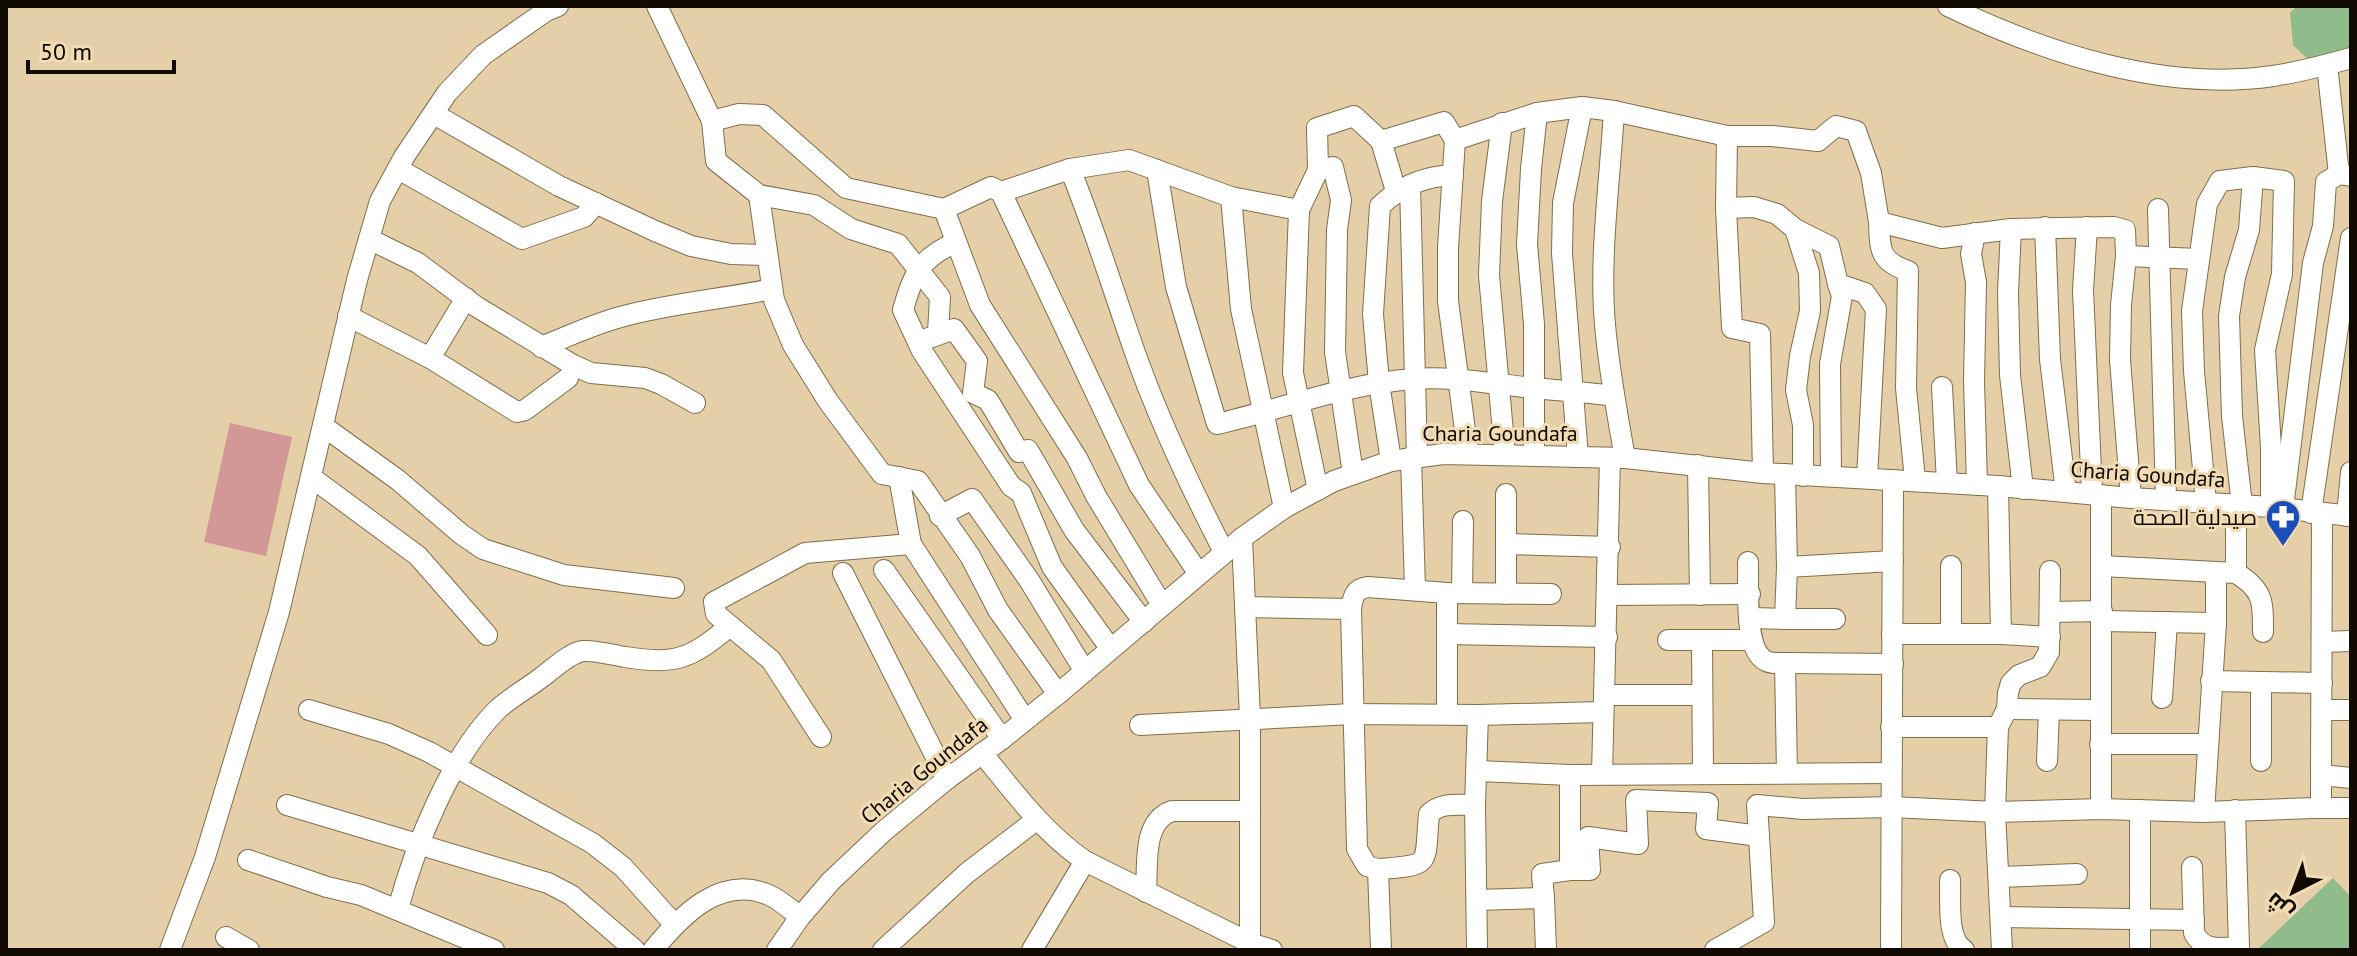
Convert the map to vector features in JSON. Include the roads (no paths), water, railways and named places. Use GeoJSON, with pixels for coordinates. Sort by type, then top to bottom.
{"type":"FeatureCollection","features":[{"type":"Feature","properties":{"kind":"street"},"geometry":{"type":"LineString","coordinates":[[170,950],[205,857],[279,612],[348,316],[380,201],[400,170],[404,157],[447,93],[483,55],[558,6]]}},
{"type":"Feature","properties":{"kind":"street"},"geometry":{"type":"LineString","coordinates":[[657,6],[712,121],[716,161],[759,195],[814,205],[851,229],[898,244],[940,297],[938,333]]}},
{"type":"Feature","properties":{"kind":"street"},"geometry":{"type":"LineString","coordinates":[[1948,6],[2072,57],[2139,71],[2212,79],[2272,76],[2351,58]]}},
{"type":"Feature","properties":{"kind":"street"},"geometry":{"type":"LineString","coordinates":[[2277,508],[2313,263],[2323,226],[2326,182],[2345,175],[2327,65]]}},
{"type":"Feature","properties":{"kind":"street"},"geometry":{"type":"LineString","coordinates":[[1578,457],[1562,253],[1563,203],[1582,107]]}},
{"type":"Feature","properties":{"kind":"street"},"geometry":{"type":"LineString","coordinates":[[1455,140],[1537,113],[1582,107],[1727,136],[1772,136],[1818,141],[1836,126],[1856,131],[1871,173],[1880,249],[1890,265],[1908,271],[1906,388],[1915,480]]}},
{"type":"Feature","properties":{"kind":"street"},"geometry":{"type":"LineString","coordinates":[[1602,774],[1610,547],[1618,458],[1604,322],[1614,111]]}},
{"type":"Feature","properties":{"kind":"street"},"geometry":{"type":"LineString","coordinates":[[1534,456],[1534,324],[1527,244],[1537,113]]}},
{"type":"Feature","properties":{"kind":"street"},"geometry":{"type":"LineString","coordinates":[[434,114],[559,186],[691,246],[731,254],[767,255]]}},
{"type":"Feature","properties":{"kind":"street"},"geometry":{"type":"LineString","coordinates":[[712,121],[739,114],[763,115],[846,188],[944,209],[991,187],[1001,192],[1139,485],[1199,574]]}},
{"type":"Feature","properties":{"kind":"street"},"geometry":{"type":"LineString","coordinates":[[1318,490],[1293,373],[1299,210],[1318,170],[1317,128],[1354,116],[1381,141],[1403,188],[1414,379],[1406,458],[1415,589]]}},
{"type":"Feature","properties":{"kind":"street"},"geometry":{"type":"LineString","coordinates":[[1381,141],[1444,122],[1455,140],[1448,301],[1468,453]]}},
{"type":"Feature","properties":{"kind":"street"},"geometry":{"type":"LineString","coordinates":[[1502,123],[1492,201],[1489,275],[1505,455]]}},
{"type":"Feature","properties":{"kind":"street"},"geometry":{"type":"LineString","coordinates":[[1727,136],[1726,208],[1732,328],[1760,334],[1763,473]]}},
{"type":"Feature","properties":{"kind":"street"},"geometry":{"type":"LineString","coordinates":[[1001,192],[1070,169],[1129,160],[1231,197],[1299,210]]}},
{"type":"Feature","properties":{"kind":"street"},"geometry":{"type":"LineString","coordinates":[[1318,170],[1333,167],[1341,200],[1337,230],[1335,352],[1353,474]]}},
{"type":"Feature","properties":{"kind":"street"},"geometry":{"type":"LineString","coordinates":[[1070,169],[1094,229],[1144,376],[1184,475],[1224,552]]}},
{"type":"Feature","properties":{"kind":"street"},"geometry":{"type":"LineString","coordinates":[[400,170],[522,239],[584,217],[596,203]]}},
{"type":"Feature","properties":{"kind":"street"},"geometry":{"type":"LineString","coordinates":[[1157,170],[1176,287],[1217,424],[1299,400],[1414,379],[1459,380],[1613,396]]}},
{"type":"Feature","properties":{"kind":"street"},"geometry":{"type":"LineString","coordinates":[[1406,458],[1379,383],[1373,314],[1380,206],[1403,188],[1436,176],[1453,175]]}},
{"type":"Feature","properties":{"kind":"street"},"geometry":{"type":"LineString","coordinates":[[2206,502],[2192,311],[2199,259],[2207,204],[2220,181],[2253,177],[2284,181],[2282,274],[2265,350],[2277,508]]}},
{"type":"Feature","properties":{"kind":"street"},"geometry":{"type":"LineString","coordinates":[[2204,812],[2216,623],[2239,504],[2229,316],[2235,277],[2249,230],[2253,177]]}},
{"type":"Feature","properties":{"kind":"street"},"geometry":{"type":"LineString","coordinates":[[759,195],[772,289],[793,345],[828,401],[882,474],[918,481],[970,556],[998,610],[1058,694]]}},
{"type":"Feature","properties":{"kind":"street"},"geometry":{"type":"LineString","coordinates":[[1231,197],[1241,309],[1284,508]]}},
{"type":"Feature","properties":{"kind":"street"},"geometry":{"type":"LineString","coordinates":[[1726,208],[1754,207],[1777,214],[1795,229],[1829,246],[1842,296],[1830,364],[1831,476]]}},
{"type":"Feature","properties":{"kind":"street"},"geometry":{"type":"LineString","coordinates":[[944,209],[980,305],[1077,458],[1096,496],[1162,605]]}},
{"type":"Feature","properties":{"kind":"street"},"geometry":{"type":"LineString","coordinates":[[2158,209],[2166,499]]}},
{"type":"Feature","properties":{"kind":"street"},"geometry":{"type":"LineString","coordinates":[[1879,222],[1942,238],[2045,227],[2114,227],[2125,230],[2120,360],[2131,498]]}},
{"type":"Feature","properties":{"kind":"street"},"geometry":{"type":"LineString","coordinates":[[2045,227],[2050,359],[2066,492]]}},
{"type":"Feature","properties":{"kind":"street"},"geometry":{"type":"LineString","coordinates":[[2087,227],[2083,290],[2102,566],[2101,809]]}},
{"type":"Feature","properties":{"kind":"street"},"geometry":{"type":"LineString","coordinates":[[1785,619],[1794,475],[1803,425],[1796,390],[1810,311],[1809,273],[1795,229]]}},
{"type":"Feature","properties":{"kind":"street"},"geometry":{"type":"LineString","coordinates":[[2011,229],[2008,293],[2010,375],[2023,489]]}},
{"type":"Feature","properties":{"kind":"street"},"geometry":{"type":"LineString","coordinates":[[1975,233],[1971,254],[1976,282],[1974,381],[1977,485]]}},
{"type":"Feature","properties":{"kind":"street"},"geometry":{"type":"LineString","coordinates":[[2321,808],[2322,642],[2317,514],[2351,238]]}},
{"type":"Feature","properties":{"kind":"street"},"geometry":{"type":"LineString","coordinates":[[369,239],[418,263],[541,347],[591,373],[645,378],[695,403]]}},
{"type":"Feature","properties":{"kind":"street"},"geometry":{"type":"LineString","coordinates":[[956,242],[933,252],[911,280],[903,310],[918,342],[1011,486],[1021,493],[1052,567],[1110,648]]}},
{"type":"Feature","properties":{"kind":"street"},"geometry":{"type":"LineString","coordinates":[[2126,256],[2199,259]]}},
{"type":"Feature","properties":{"kind":"street"},"geometry":{"type":"LineString","coordinates":[[1838,284],[1865,293],[1876,309],[1867,478]]}},
{"type":"Feature","properties":{"kind":"street"},"geometry":{"type":"LineString","coordinates":[[541,347],[625,316],[772,289]]}},
{"type":"Feature","properties":{"kind":"street"},"geometry":{"type":"LineString","coordinates":[[430,358],[466,298]]}},
{"type":"Feature","properties":{"kind":"street"},"geometry":{"type":"LineString","coordinates":[[348,316],[430,358],[517,412],[525,410],[568,378]]}},
{"type":"Feature","properties":{"kind":"street"},"geometry":{"type":"LineString","coordinates":[[918,342],[954,329],[977,361],[973,393],[988,400],[1019,452],[1028,450],[1074,530],[1144,622]]}},
{"type":"Feature","properties":{"kind":"street"},"geometry":{"type":"LineString","coordinates":[[1942,387],[1947,483]]}},
{"type":"Feature","properties":{"kind":"street"},"geometry":{"type":"LineString","coordinates":[[323,426],[398,480],[483,549],[564,575],[674,588]]}},
{"type":"Feature","properties":{"kind":"street","name":"Charia Goundafa"},"geometry":{"type":"LineString","coordinates":[[777,950],[831,881],[947,779],[1058,694],[1224,552],[1284,508],[1318,490],[1353,474],[1406,458],[1468,453],[1618,458],[1763,473],[1998,486],[2239,504],[2349,516]]}},
{"type":"Feature","properties":{"kind":"street"},"geometry":{"type":"LineString","coordinates":[[1698,465],[1700,595]]}},
{"type":"Feature","properties":{"kind":"street"},"geometry":{"type":"LineString","coordinates":[[2349,516],[2351,472]]}},
{"type":"Feature","properties":{"kind":"street"},"geometry":{"type":"LineString","coordinates":[[311,477],[418,556],[487,635]]}},
{"type":"Feature","properties":{"kind":"street"},"geometry":{"type":"LineString","coordinates":[[899,477],[911,544],[1025,720]]}},
{"type":"Feature","properties":{"kind":"street"},"geometry":{"type":"LineString","coordinates":[[1891,950],[1893,480]]}},
{"type":"Feature","properties":{"kind":"street"},"geometry":{"type":"LineString","coordinates":[[1998,486],[2001,634]]}},
{"type":"Feature","properties":{"kind":"street"},"geometry":{"type":"LineString","coordinates":[[1506,494],[1506,594]]}},
{"type":"Feature","properties":{"kind":"street"},"geometry":{"type":"LineString","coordinates":[[940,516],[972,499],[1029,580],[1084,670]]}},
{"type":"Feature","properties":{"kind":"street"},"geometry":{"type":"LineString","coordinates":[[1447,714],[1447,634],[1463,521]]}},
{"type":"Feature","properties":{"kind":"street"},"geometry":{"type":"LineString","coordinates":[[1242,538],[1250,718],[1250,943]]}},
{"type":"Feature","properties":{"kind":"street"},"geometry":{"type":"LineString","coordinates":[[821,737],[771,660],[713,610],[714,602],[805,553],[911,544]]}},
{"type":"Feature","properties":{"kind":"street"},"geometry":{"type":"LineString","coordinates":[[1506,544],[1610,547]]}},
{"type":"Feature","properties":{"kind":"street"},"geometry":{"type":"LineString","coordinates":[[1787,567],[1893,561]]}},
{"type":"Feature","properties":{"kind":"street"},"geometry":{"type":"LineString","coordinates":[[1748,562],[1751,640],[1765,661],[1893,664]]}},
{"type":"Feature","properties":{"kind":"street"},"geometry":{"type":"LineString","coordinates":[[1951,566],[1951,634]]}},
{"type":"Feature","properties":{"kind":"street"},"geometry":{"type":"LineString","coordinates":[[2102,566],[2226,572],[2246,579],[2260,595],[2263,604],[2263,632]]}},
{"type":"Feature","properties":{"kind":"street"},"geometry":{"type":"LineString","coordinates":[[884,570],[1002,739]]}},
{"type":"Feature","properties":{"kind":"street"},"geometry":{"type":"LineString","coordinates":[[2002,950],[1995,812],[2002,718],[2011,683],[2045,661],[2050,637],[2050,571]]}},
{"type":"Feature","properties":{"kind":"street"},"geometry":{"type":"LineString","coordinates":[[843,573],[947,779]]}},
{"type":"Feature","properties":{"kind":"street"},"geometry":{"type":"LineString","coordinates":[[1475,805],[1444,805],[1429,814],[1428,852],[1416,866],[1378,869],[1367,866],[1357,849],[1353,596],[1362,588],[1551,594]]}},
{"type":"Feature","properties":{"kind":"street"},"geometry":{"type":"LineString","coordinates":[[1609,595],[1750,594]]}},
{"type":"Feature","properties":{"kind":"street"},"geometry":{"type":"LineString","coordinates":[[1245,607],[1351,609]]}},
{"type":"Feature","properties":{"kind":"street"},"geometry":{"type":"LineString","coordinates":[[2050,612],[2216,623]]}},
{"type":"Feature","properties":{"kind":"street"},"geometry":{"type":"LineString","coordinates":[[1751,618],[1835,619]]}},
{"type":"Feature","properties":{"kind":"street"},"geometry":{"type":"LineString","coordinates":[[2162,698],[2167,622]]}},
{"type":"Feature","properties":{"kind":"street"},"geometry":{"type":"LineString","coordinates":[[398,909],[407,876],[456,767],[485,723],[501,706],[582,651],[651,661],[685,657],[701,650],[730,626]]}},
{"type":"Feature","properties":{"kind":"street"},"geometry":{"type":"LineString","coordinates":[[1447,634],[1607,637]]}},
{"type":"Feature","properties":{"kind":"street"},"geometry":{"type":"LineString","coordinates":[[1892,634],[2050,637]]}},
{"type":"Feature","properties":{"kind":"street"},"geometry":{"type":"LineString","coordinates":[[1668,640],[1751,640]]}},
{"type":"Feature","properties":{"kind":"street"},"geometry":{"type":"LineString","coordinates":[[1702,641],[1703,773]]}},
{"type":"Feature","properties":{"kind":"street"},"geometry":{"type":"LineString","coordinates":[[2322,642],[2351,641]]}},
{"type":"Feature","properties":{"kind":"street"},"geometry":{"type":"LineString","coordinates":[[1785,663],[1787,773]]}},
{"type":"Feature","properties":{"kind":"street"},"geometry":{"type":"LineString","coordinates":[[2211,681],[2322,683]]}},
{"type":"Feature","properties":{"kind":"street"},"geometry":{"type":"LineString","coordinates":[[2261,682],[2261,761]]}},
{"type":"Feature","properties":{"kind":"street"},"geometry":{"type":"LineString","coordinates":[[1140,725],[1353,714],[1478,715],[1701,695]]}},
{"type":"Feature","properties":{"kind":"street"},"geometry":{"type":"LineString","coordinates":[[309,710],[389,734],[456,767],[605,852],[632,876],[675,925]]}},
{"type":"Feature","properties":{"kind":"street"},"geometry":{"type":"LineString","coordinates":[[1891,727],[2002,718],[2049,710],[2100,710]]}},
{"type":"Feature","properties":{"kind":"street"},"geometry":{"type":"LineString","coordinates":[[2047,761],[2049,710]]}},
{"type":"Feature","properties":{"kind":"street"},"geometry":{"type":"LineString","coordinates":[[2322,710],[2351,710]]}},
{"type":"Feature","properties":{"kind":"street"},"geometry":{"type":"LineString","coordinates":[[1477,950],[1475,805],[1478,715]]}},
{"type":"Feature","properties":{"kind":"street"},"geometry":{"type":"LineString","coordinates":[[2100,744],[2207,744]]}},
{"type":"Feature","properties":{"kind":"street"},"geometry":{"type":"LineString","coordinates":[[982,753],[1036,820],[1060,844],[1085,861],[1250,943],[1272,950]]}},
{"type":"Feature","properties":{"kind":"street"},"geometry":{"type":"LineString","coordinates":[[1477,771],[1570,775],[1890,773]]}},
{"type":"Feature","properties":{"kind":"street"},"geometry":{"type":"LineString","coordinates":[[1570,775],[1570,870]]}},
{"type":"Feature","properties":{"kind":"street"},"geometry":{"type":"LineString","coordinates":[[2321,775],[2351,778]]}},
{"type":"Feature","properties":{"kind":"street"},"geometry":{"type":"LineString","coordinates":[[1546,950],[1542,874],[1590,870],[1588,837],[1638,844],[1636,800],[1708,803],[1706,829],[1759,836]]}},
{"type":"Feature","properties":{"kind":"street"},"geometry":{"type":"LineString","coordinates":[[287,805],[534,877],[560,888],[585,905],[635,950]]}},
{"type":"Feature","properties":{"kind":"street"},"geometry":{"type":"LineString","coordinates":[[1715,950],[1764,922],[1757,805],[1803,809],[1892,807],[1995,812],[2351,808]]}},
{"type":"Feature","properties":{"kind":"street"},"geometry":{"type":"LineString","coordinates":[[2140,810],[2140,950]]}},
{"type":"Feature","properties":{"kind":"street"},"geometry":{"type":"LineString","coordinates":[[2192,867],[2194,933],[2212,949],[2243,948],[2235,810]]}},
{"type":"Feature","properties":{"kind":"street"},"geometry":{"type":"LineString","coordinates":[[1146,892],[1151,830],[1162,815],[1172,811],[1250,811]]}},
{"type":"Feature","properties":{"kind":"street"},"geometry":{"type":"LineString","coordinates":[[883,950],[967,873],[1036,820]]}},
{"type":"Feature","properties":{"kind":"street"},"geometry":{"type":"LineString","coordinates":[[248,860],[398,909],[494,950]]}},
{"type":"Feature","properties":{"kind":"street"},"geometry":{"type":"LineString","coordinates":[[1032,950],[1085,861]]}},
{"type":"Feature","properties":{"kind":"street"},"geometry":{"type":"LineString","coordinates":[[1378,869],[1381,950]]}},
{"type":"Feature","properties":{"kind":"street"},"geometry":{"type":"LineString","coordinates":[[1999,877],[2077,874]]}},
{"type":"Feature","properties":{"kind":"street"},"geometry":{"type":"LineString","coordinates":[[1950,880],[1953,936],[1957,946],[1964,950]]}},
{"type":"Feature","properties":{"kind":"street"},"geometry":{"type":"LineString","coordinates":[[653,950],[690,911],[723,892],[765,893],[800,917]]}},
{"type":"Feature","properties":{"kind":"street"},"geometry":{"type":"LineString","coordinates":[[1477,900],[1544,898]]}},
{"type":"Feature","properties":{"kind":"street"},"geometry":{"type":"LineString","coordinates":[[2001,917],[2194,920]]}},
{"type":"Feature","properties":{"kind":"street"},"geometry":{"type":"LineString","coordinates":[[226,937],[249,950]]}},
{"type":"Feature","properties":{"kind":"place","name":"صيدلية الصحة"},"geometry":{"type":"Point","coordinates":[2283,548]}}]}
